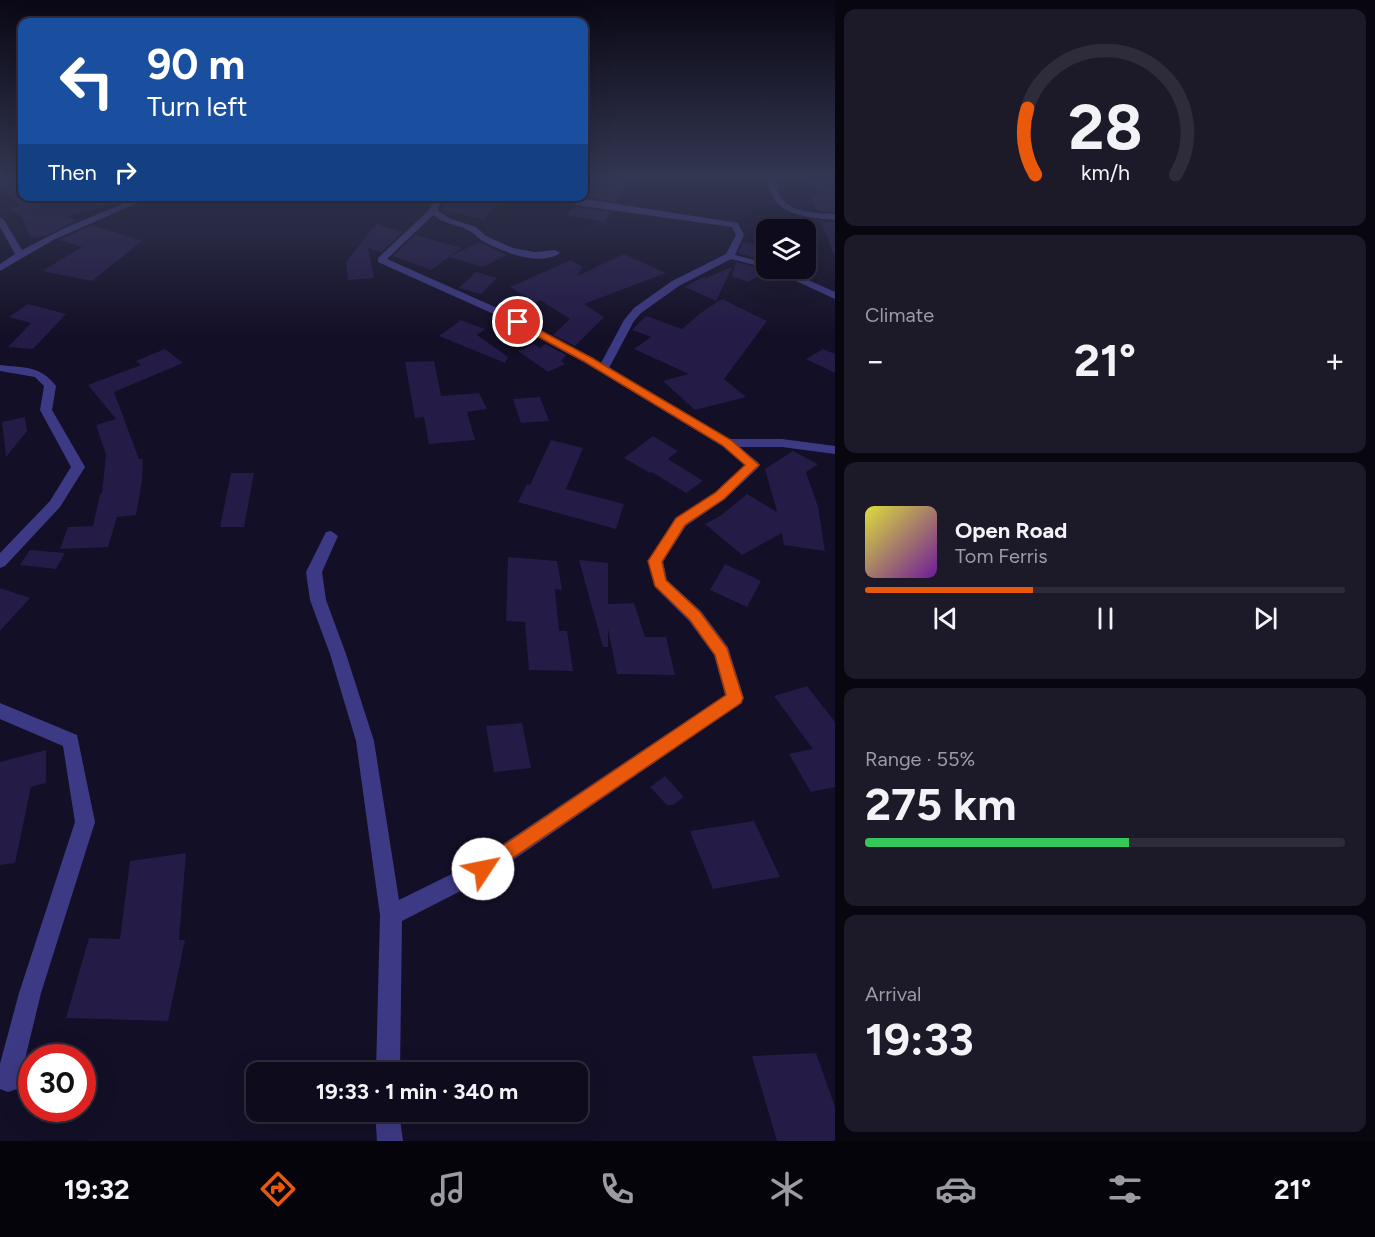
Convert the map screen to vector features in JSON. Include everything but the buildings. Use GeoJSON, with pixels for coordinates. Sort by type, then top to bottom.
{"type":"FeatureCollection","features":[{"type":"Feature","properties":{"kind":"street"},"geometry":{"type":"LineString","coordinates":[[5,229],[20,254]]}},
{"type":"Feature","properties":{"kind":"street"},"geometry":{"type":"LineString","coordinates":[[0,268],[20,254],[71,229]]}},
{"type":"Feature","properties":{"kind":"street"},"geometry":{"type":"LineString","coordinates":[[391,915],[483,869],[735,698],[722,652],[695,616],[660,583],[655,561],[681,522],[720,496],[753,465],[726,442],[603,369],[500,313],[381,260],[414,229]]}},
{"type":"Feature","properties":{"kind":"street"},"geometry":{"type":"LineString","coordinates":[[473,229],[483,238],[517,253],[540,256],[555,253]]}},
{"type":"Feature","properties":{"kind":"street"},"geometry":{"type":"LineString","coordinates":[[603,369],[614,356],[630,320],[663,290],[730,256],[740,235],[737,229]]}},
{"type":"Feature","properties":{"kind":"street"},"geometry":{"type":"LineString","coordinates":[[730,256],[756,263]]}},
{"type":"Feature","properties":{"kind":"street"},"geometry":{"type":"LineString","coordinates":[[797,279],[835,296]]}},
{"type":"Feature","properties":{"kind":"street"},"geometry":{"type":"LineString","coordinates":[[0,368],[39,374],[50,386],[46,410],[78,467],[55,504],[0,562]]}},
{"type":"Feature","properties":{"kind":"street"},"geometry":{"type":"LineString","coordinates":[[726,442],[782,443],[835,450]]}},
{"type":"Feature","properties":{"kind":"street"},"geometry":{"type":"LineString","coordinates":[[331,536],[314,572],[318,600],[338,654],[365,741],[391,915],[388,1062]]}},
{"type":"Feature","properties":{"kind":"street"},"geometry":{"type":"LineString","coordinates":[[0,711],[71,741],[85,822],[30,993],[8,1080]]}},
{"type":"Feature","properties":{"kind":"street"},"geometry":{"type":"LineString","coordinates":[[388,1122],[390,1141]]}},
{"type":"Feature","properties":{"kind":"route"},"geometry":{"type":"LineString","coordinates":[[483,869],[735,698],[722,652],[695,616],[660,583],[655,561],[681,522],[720,496],[753,465],[726,442],[588,360],[518,322]]}}]}
